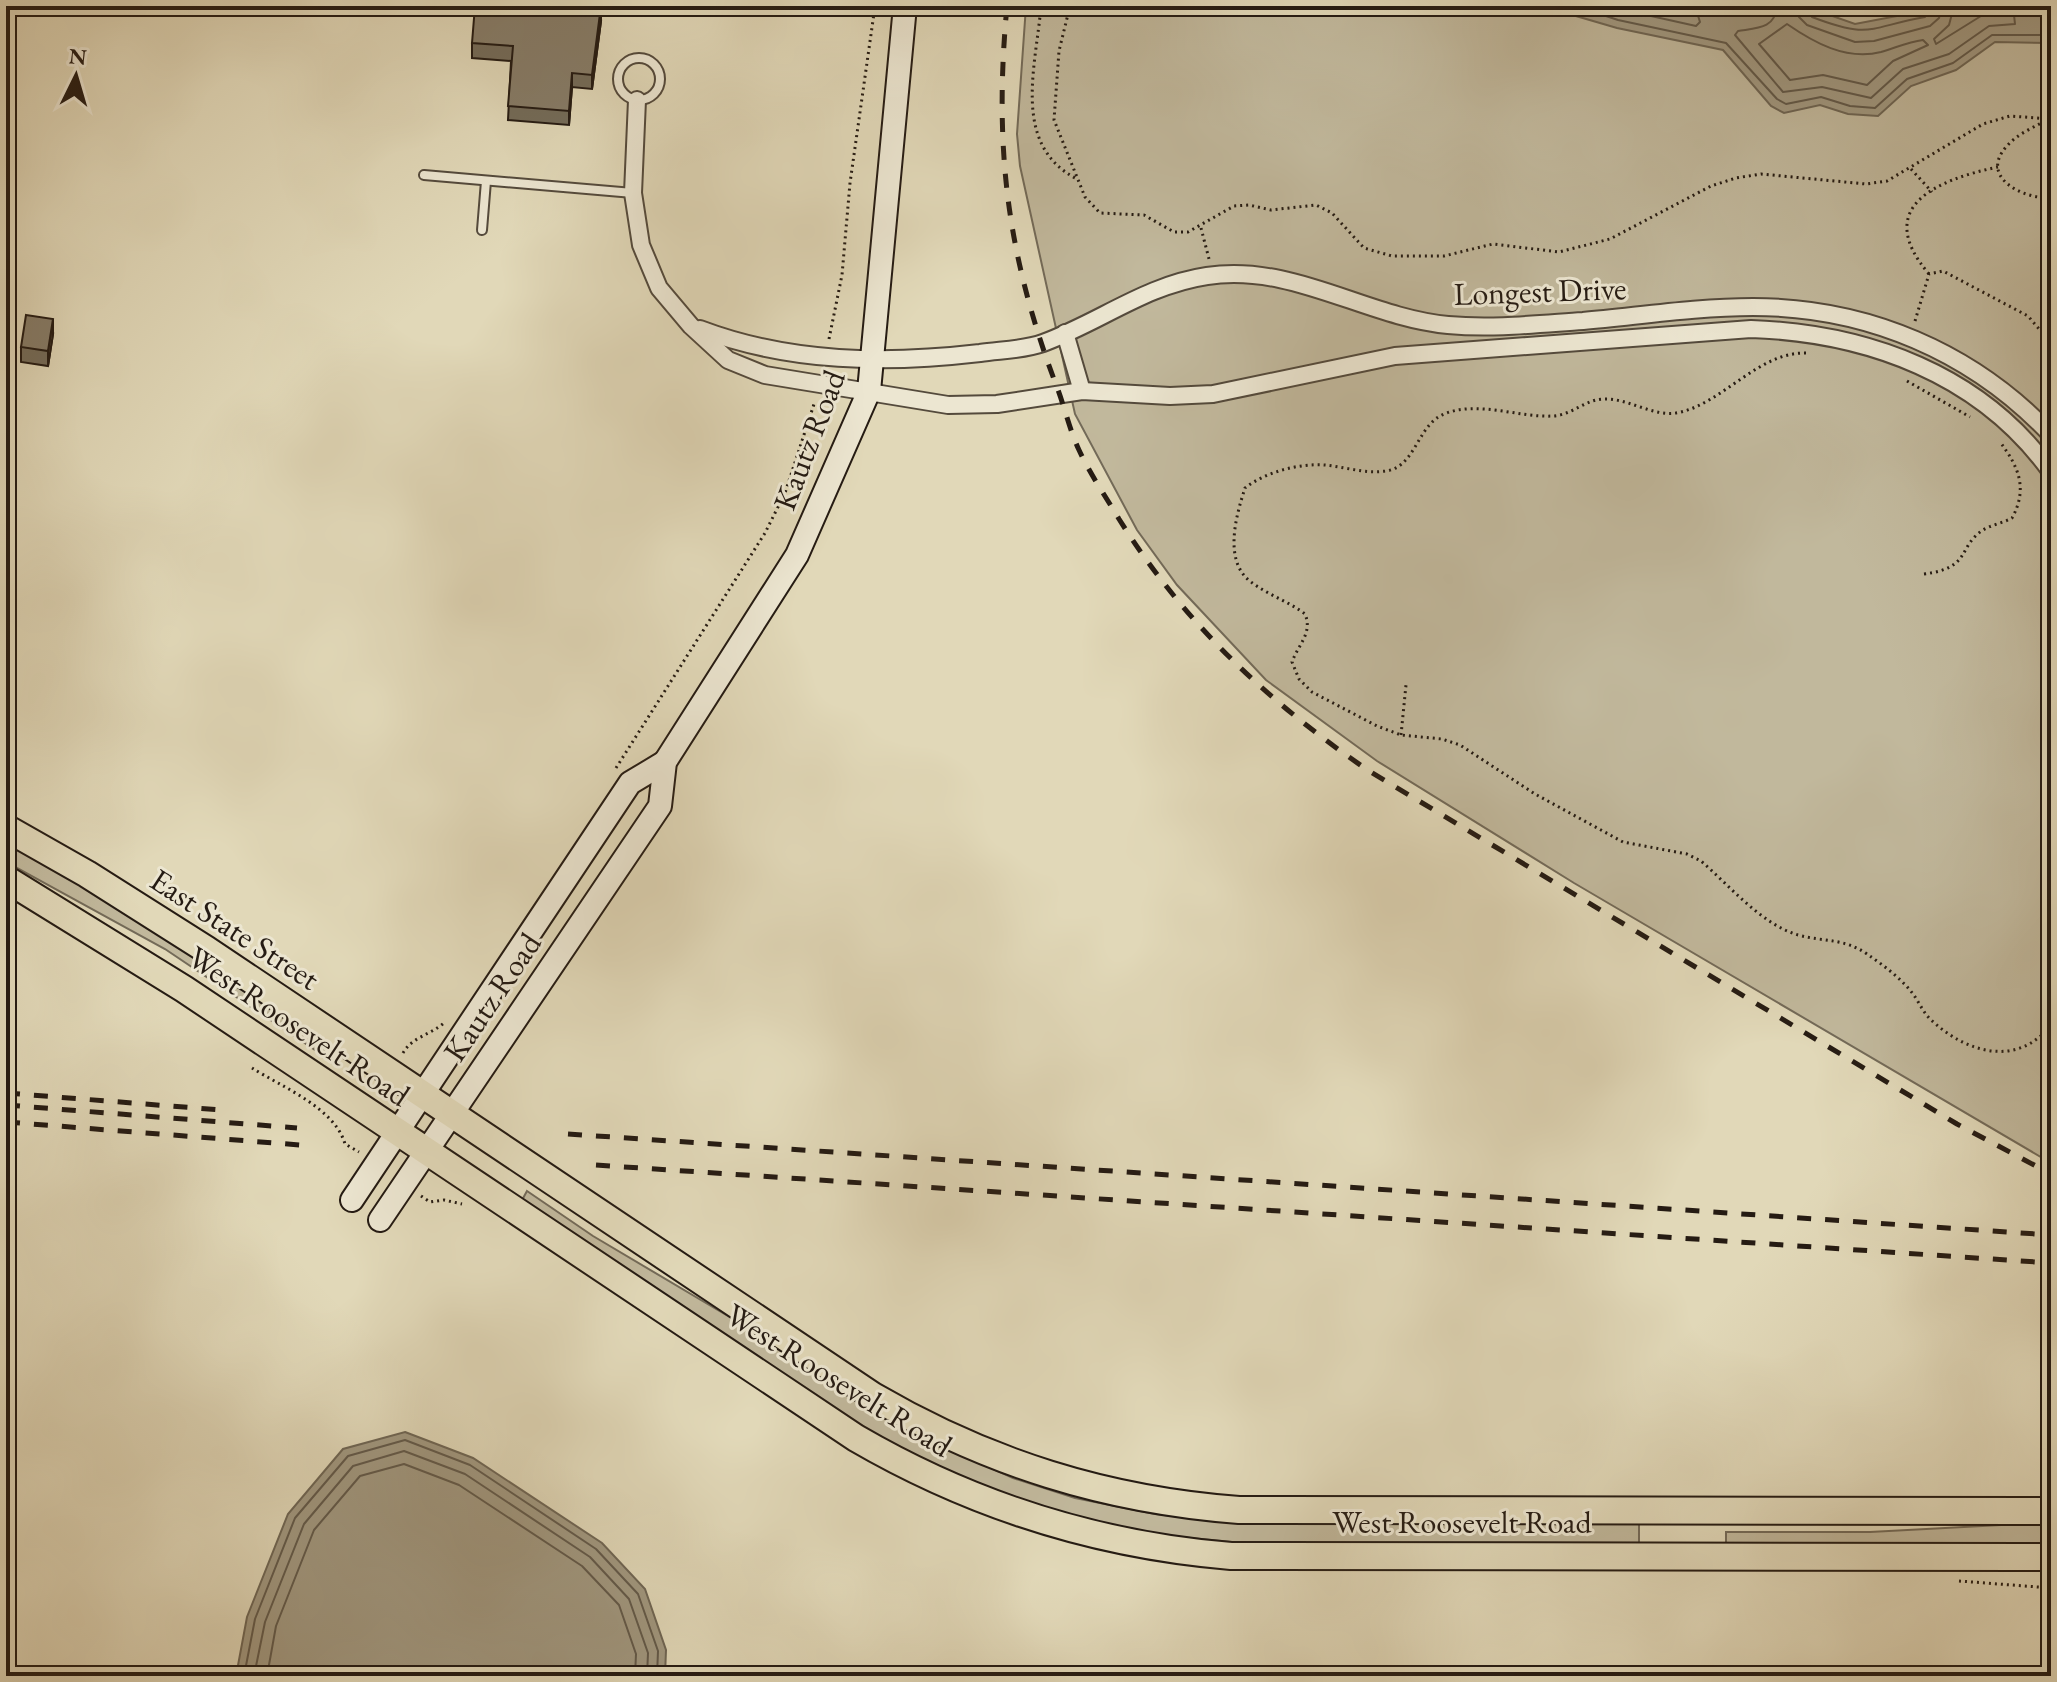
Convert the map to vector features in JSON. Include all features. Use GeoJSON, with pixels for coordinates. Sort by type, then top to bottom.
{"type":"FeatureCollection","features":[{"type":"Feature","properties":{"kind":"main road","name":"East State Street"},"geometry":{"type":"LineString","coordinates":[[6,828],[144,909],[422,1094]]}},
{"type":"Feature","properties":{"kind":"main road","name":"West Roosevelt Road"},"geometry":{"type":"LineString","coordinates":[[6,879],[161,974],[826,1419],[891,1458],[1001,1508],[1096,1537],[1199,1553],[1274,1557],[2051,1557]]}},
{"type":"Feature","properties":{"kind":"main road","name":"West Roosevelt Road"},"geometry":{"type":"LineString","coordinates":[[422,1094],[885,1403],[977,1450],[1083,1487],[1191,1507],[1278,1511],[2051,1511]]}},
{"type":"Feature","properties":{"kind":"street","name":"Kautz Road"},"geometry":{"type":"LineString","coordinates":[[380,1220],[660,806],[665,762],[797,555],[869,391],[905,6]]}},
{"type":"Feature","properties":{"kind":"street","name":"Longest Drive"},"geometry":{"type":"LineString","coordinates":[[637,100],[633,193],[641,245],[659,288],[691,326],[728,360],[765,375],[948,405],[997,404],[1082,391],[1170,396],[1213,394],[1395,356],[1751,329],[1819,333],[1901,356],[1940,374],[1980,401],[2037,452],[2051,472]]}},
{"type":"Feature","properties":{"kind":"street","name":"Longest Drive"},"geometry":{"type":"LineString","coordinates":[[691,326],[767,352],[872,359],[937,358],[1041,344],[1151,290],[1211,275],[1260,276],[1309,284],[1410,319],[1448,325],[1497,327],[1752,307],[1839,315],[1909,336],[1939,349],[2003,389],[2051,435]]}},
{"type":"Feature","properties":{"kind":"street"},"geometry":{"type":"LineString","coordinates":[[1065,333],[1082,391]]}},
{"type":"Feature","properties":{"kind":"street","name":"Kautz Road"},"geometry":{"type":"LineString","coordinates":[[352,1200],[630,783],[665,762]]}},
{"type":"Feature","properties":{"kind":"lane"},"geometry":{"type":"LineString","coordinates":[[642,57],[656,66],[661,81],[653,95],[637,100],[620,90],[618,76],[623,64],[642,57]]}},
{"type":"Feature","properties":{"kind":"lane"},"geometry":{"type":"LineString","coordinates":[[424,175],[633,193]]}},
{"type":"Feature","properties":{"kind":"lane"},"geometry":{"type":"LineString","coordinates":[[482,230],[486,181]]}},
{"type":"Feature","properties":{"kind":"lane"},"geometry":{"type":"LineString","coordinates":[[6,487],[9,499],[6,522]]}},
{"type":"Feature","properties":{"kind":"path"},"geometry":{"type":"LineString","coordinates":[[829,338],[842,275],[850,183],[875,6]]}},
{"type":"Feature","properties":{"kind":"path"},"geometry":{"type":"LineString","coordinates":[[1041,6],[1033,125],[1050,159],[1078,180]]}},
{"type":"Feature","properties":{"kind":"path"},"geometry":{"type":"LineString","coordinates":[[1070,6],[1059,51],[1054,120],[1085,197],[1100,213],[1144,215],[1174,232],[1201,228],[1234,206],[1249,205],[1271,210],[1305,204],[1316,205],[1332,213],[1364,248],[1392,256],[1444,256],[1493,244],[1559,252],[1610,239],[1711,186],[1736,178],[1761,174],[1866,184],[1887,181],[1983,124],[2010,116],[2045,121]]}},
{"type":"Feature","properties":{"kind":"path"},"geometry":{"type":"LineString","coordinates":[[2051,119],[2005,147],[1998,167],[2007,185],[2025,195],[2051,198]]}},
{"type":"Feature","properties":{"kind":"path"},"geometry":{"type":"LineString","coordinates":[[1929,274],[1908,244],[1904,230],[1906,218],[1916,204],[1932,192],[1973,172],[1998,167]]}},
{"type":"Feature","properties":{"kind":"path"},"geometry":{"type":"LineString","coordinates":[[1911,169],[1932,192]]}},
{"type":"Feature","properties":{"kind":"path"},"geometry":{"type":"LineString","coordinates":[[1201,228],[1211,275]]}},
{"type":"Feature","properties":{"kind":"path"},"geometry":{"type":"LineString","coordinates":[[1929,274],[1943,271],[2006,302],[2028,316],[2051,343]]}},
{"type":"Feature","properties":{"kind":"path"},"geometry":{"type":"LineString","coordinates":[[1909,336],[1929,274]]}},
{"type":"Feature","properties":{"kind":"path"},"geometry":{"type":"LineString","coordinates":[[1812,353],[1781,357],[1701,405],[1680,413],[1667,414],[1603,398],[1568,414],[1551,416],[1459,410],[1443,414],[1432,422],[1406,461],[1397,468],[1371,472],[1303,466],[1271,474],[1245,488],[1235,531],[1236,560],[1250,582],[1305,614],[1309,624],[1292,662],[1299,679],[1312,692],[1401,735],[1442,739],[1460,745],[1535,794],[1623,842],[1687,854],[1701,861],[1781,928],[1799,935],[1845,940],[1867,954],[1897,977],[1927,1016],[1967,1044],[1990,1052],[2010,1053],[2027,1047],[2051,1025]]}},
{"type":"Feature","properties":{"kind":"path"},"geometry":{"type":"LineString","coordinates":[[1901,356],[1894,373],[1979,424]]}},
{"type":"Feature","properties":{"kind":"path"},"geometry":{"type":"LineString","coordinates":[[613,773],[765,533],[785,493],[815,401]]}},
{"type":"Feature","properties":{"kind":"path"},"geometry":{"type":"LineString","coordinates":[[1924,574],[1946,569],[1959,561],[1984,529],[2012,518],[2018,507],[2020,476],[1997,437]]}},
{"type":"Feature","properties":{"kind":"path"},"geometry":{"type":"LineString","coordinates":[[1401,735],[1406,685]]}},
{"type":"Feature","properties":{"kind":"path"},"geometry":{"type":"LineString","coordinates":[[402,1054],[418,1037],[432,1033],[444,1024],[452,1011]]}},
{"type":"Feature","properties":{"kind":"path"},"geometry":{"type":"LineString","coordinates":[[252,1068],[328,1117],[349,1144]]}},
{"type":"Feature","properties":{"kind":"shaded area"},"geometry":{"type":"Polygon","coordinates":[[[1026,6],[2051,6],[2051,1163],[1574,883],[1377,761],[1266,680],[1177,585],[1137,530],[1075,414],[1020,166],[1017,134],[1026,6]]]}},
{"type":"Feature","properties":{"kind":"shaded area"},"geometry":{"type":"Polygon","coordinates":[[[6,841],[145,924],[336,1051],[330,1060],[165,949],[6,862],[6,841]]]}},
{"type":"Feature","properties":{"kind":"shaded area"},"geometry":{"type":"Polygon","coordinates":[[[527,1191],[593,1236],[738,1322],[910,1431],[1013,1478],[1075,1498],[1155,1514],[1234,1523],[1639,1523],[1639,1543],[1252,1544],[1150,1534],[1048,1511],[947,1473],[859,1426],[521,1202],[527,1191]]]}},
{"type":"Feature","properties":{"kind":"shaded area"},"geometry":{"type":"Polygon","coordinates":[[[2051,1523],[2051,1544],[1726,1543],[1726,1532],[1870,1532],[2051,1523]]]}},
{"type":"Feature","properties":{"kind":"water"},"geometry":{"type":"Polygon","coordinates":[[[1562,6],[1700,6],[1730,14],[1776,6],[1804,6],[1855,24],[1939,8],[2020,6],[2041,13],[2051,11],[2051,43],[1995,42],[1956,70],[1911,86],[1878,116],[1848,114],[1820,105],[1784,113],[1771,106],[1723,50],[1617,28],[1576,16],[1562,6]]]}},
{"type":"Feature","properties":{"kind":"water"},"geometry":{"type":"Polygon","coordinates":[[[405,1432],[473,1458],[602,1543],[645,1589],[666,1650],[665,1676],[236,1676],[247,1617],[288,1514],[343,1449],[405,1432]]]}},
{"type":"Feature","properties":{"kind":"building"},"geometry":{"type":"Polygon","coordinates":[[[475,6],[601,6],[592,75],[572,73],[569,111],[508,106],[513,46],[472,43],[475,6]]]}},
{"type":"Feature","properties":{"kind":"building"},"geometry":{"type":"Polygon","coordinates":[[[26,315],[53,319],[48,351],[21,347],[26,315]]]}},
{"type":"Feature","properties":{"kind":"railway"},"geometry":{"type":"LineString","coordinates":[[1007,6],[1002,105],[1008,197],[1015,242],[1038,334],[1072,434],[1088,468],[1144,557],[1200,626],[1230,658],[1296,717],[1369,771],[1957,1124],[2051,1174]]}},
{"type":"Feature","properties":{"kind":"railway"},"geometry":{"type":"LineString","coordinates":[[6,1093],[221,1110]]}},
{"type":"Feature","properties":{"kind":"railway"},"geometry":{"type":"LineString","coordinates":[[6,1105],[297,1128]]}},
{"type":"Feature","properties":{"kind":"railway"},"geometry":{"type":"LineString","coordinates":[[6,1122],[313,1146]]}},
{"type":"Feature","properties":{"kind":"railway"},"geometry":{"type":"LineString","coordinates":[[568,1134],[2051,1235]]}},
{"type":"Feature","properties":{"kind":"railway"},"geometry":{"type":"LineString","coordinates":[[596,1165],[2051,1263]]}}]}
